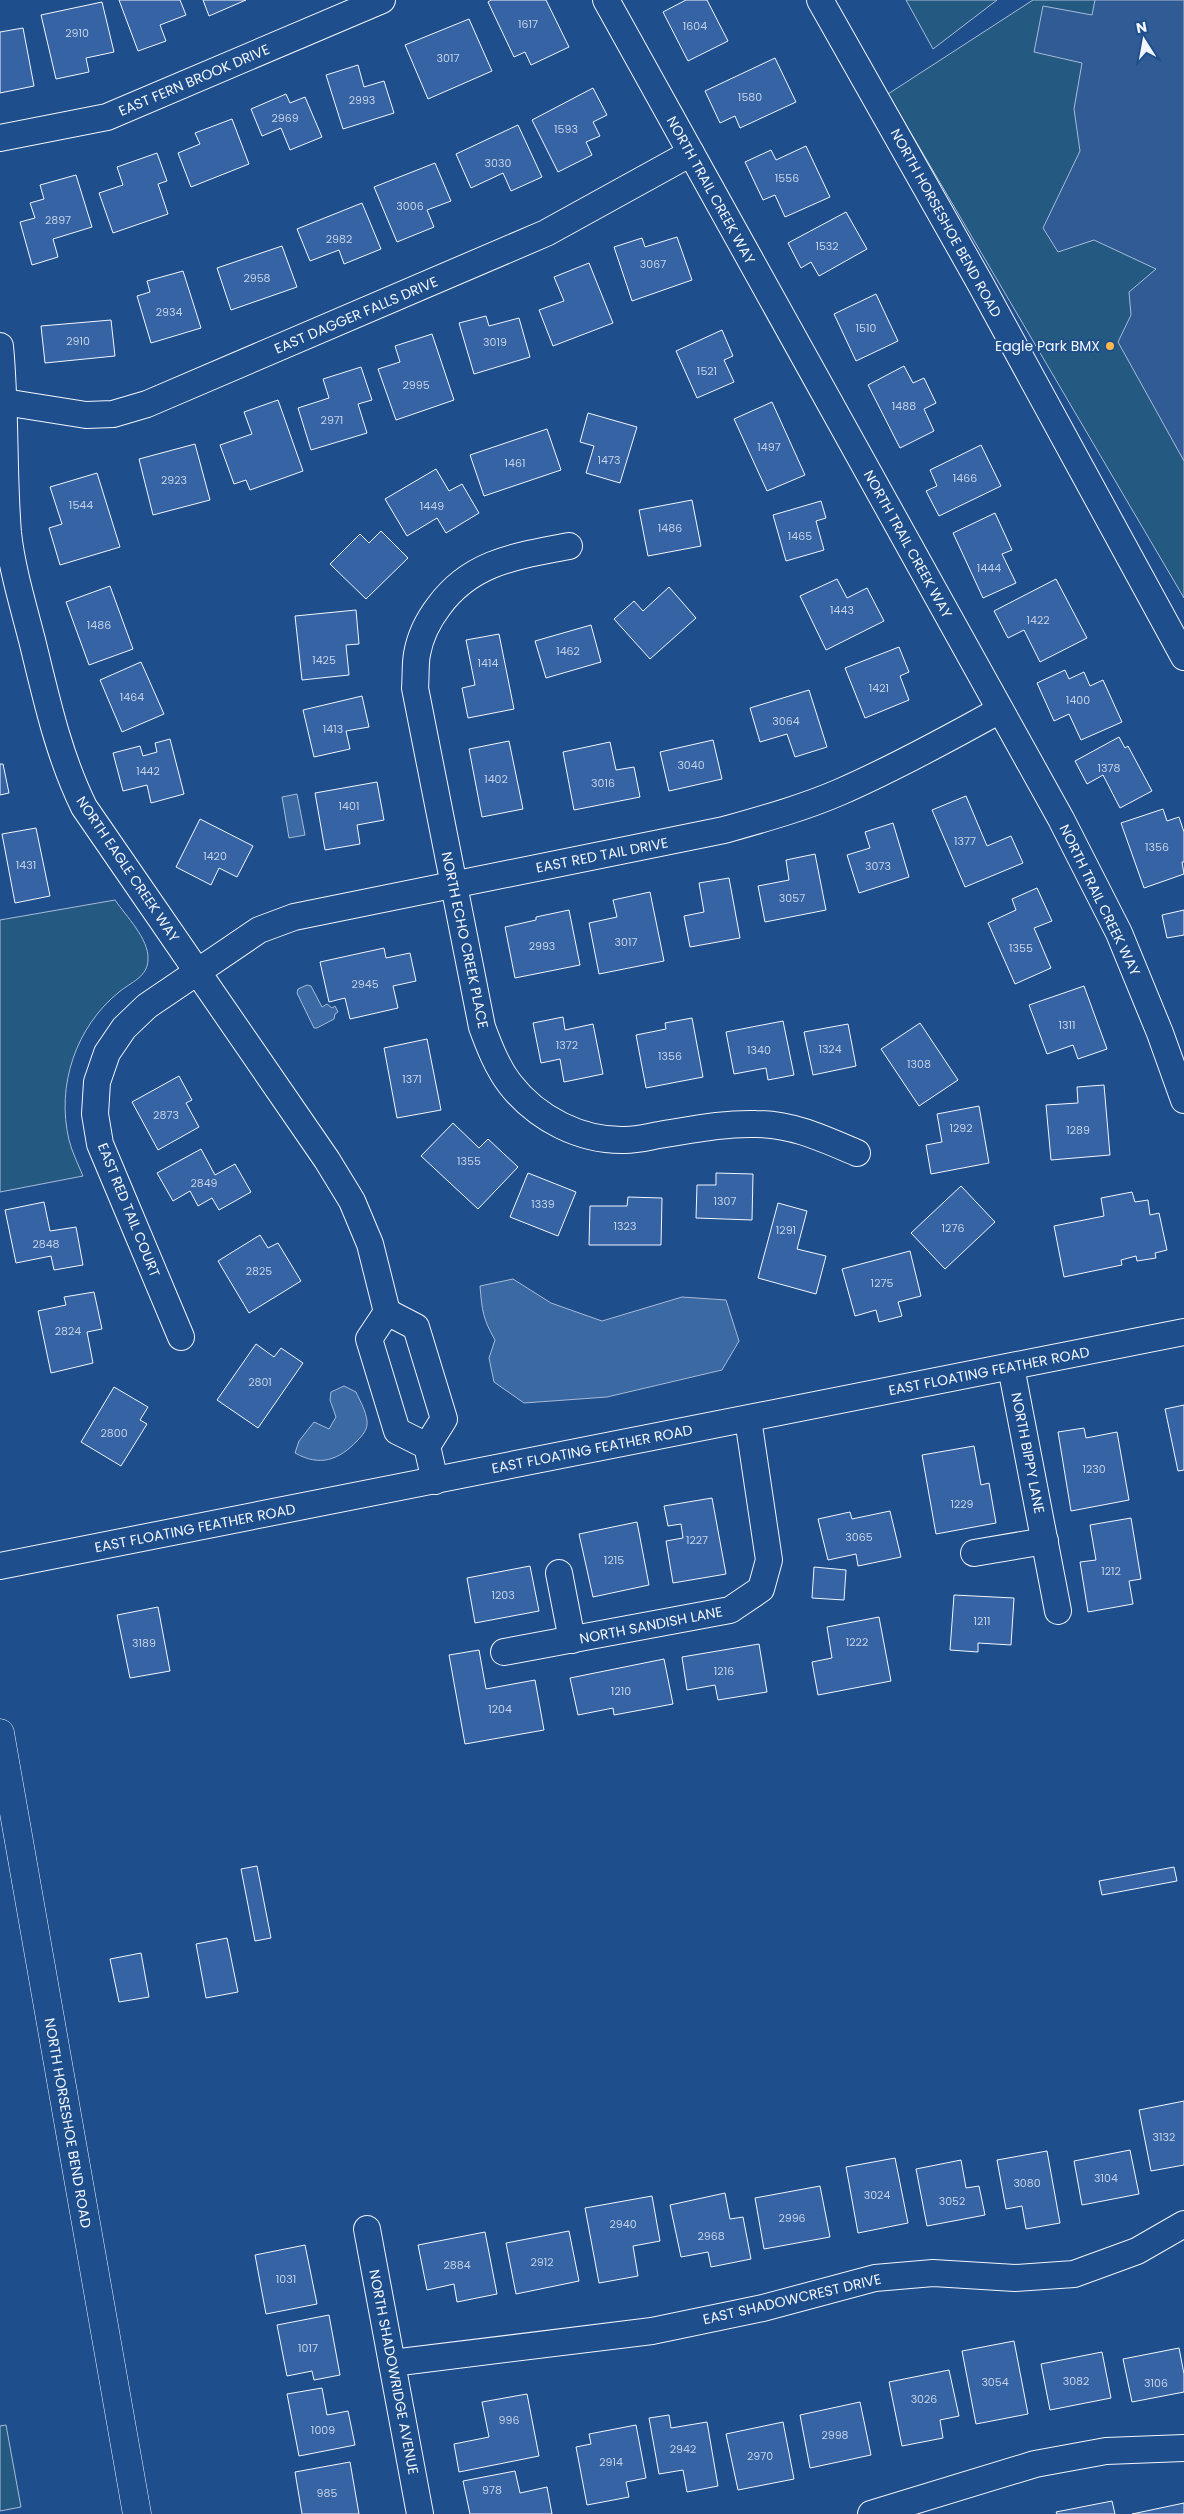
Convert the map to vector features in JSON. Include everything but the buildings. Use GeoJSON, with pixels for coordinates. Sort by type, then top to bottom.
{"type":"FeatureCollection","features":[{"type":"Feature","properties":{"kind":"highway","name":"NORTH HORSESHOE BEND ROAD"},"geometry":{"type":"LineString","coordinates":[[0,1733],[137,2514]]}},
{"type":"Feature","properties":{"kind":"street","name":"EAST FERN BROOK DRIVE"},"geometry":{"type":"LineString","coordinates":[[0,138],[107,117],[382,0]]}},
{"type":"Feature","properties":{"kind":"street","name":"NORTH TRAIL CREEK WAY"},"geometry":{"type":"LineString","coordinates":[[606,0],[1060,818],[1119,933],[1160,1033],[1184,1100]]}},
{"type":"Feature","properties":{"kind":"street","name":"NORTH HORSESHOE BEND ROAD"},"geometry":{"type":"LineString","coordinates":[[820,0],[980,283],[1184,657]]}},
{"type":"Feature","properties":{"kind":"street","name":"EAST DAGGER FALLS DRIVE"},"geometry":{"type":"LineString","coordinates":[[4,402],[86,415],[113,414],[147,404],[546,233],[691,153]]}},
{"type":"Feature","properties":{"kind":"street","name":"NORTH EAGLE CREEK WAY"},"geometry":{"type":"LineString","coordinates":[[0,346],[4,402],[6,508],[12,561],[66,768],[84,807],[327,1160],[352,1201],[370,1244],[387,1312]]}},
{"type":"Feature","properties":{"kind":"street","name":"NORTH ECHO CREEK PLACE"},"geometry":{"type":"LineString","coordinates":[[569,546],[513,557],[478,569],[450,591],[429,619],[417,654],[415,688],[482,1027],[492,1054],[510,1084],[536,1110],[563,1127],[592,1137],[625,1140],[732,1124],[758,1124],[812,1133],[857,1153]]}},
{"type":"Feature","properties":{"kind":"street","name":"EAST RED TAIL DRIVE"},"geometry":{"type":"LineString","coordinates":[[197,972],[259,930],[294,917],[724,830],[782,814],[839,793],[894,768],[1000,710]]}},
{"type":"Feature","properties":{"kind":"street","name":"EAST RED TAIL COURT"},"geometry":{"type":"LineString","coordinates":[[181,1336],[100,1144],[95,1114],[97,1082],[107,1053],[124,1028],[148,1006],[197,972]]}},
{"type":"Feature","properties":{"kind":"street"},"geometry":{"type":"LineString","coordinates":[[427,1446],[397,1431],[394,1422],[370,1339],[387,1312],[416,1326],[444,1419],[427,1446],[435,1480]]}},
{"type":"Feature","properties":{"kind":"street","name":"EAST FLOATING FEATHER ROAD"},"geometry":{"type":"LineString","coordinates":[[0,1566],[1184,1332]]}},
{"type":"Feature","properties":{"kind":"street","name":"NORTH BIPPY LANE"},"geometry":{"type":"LineString","coordinates":[[1011,1367],[1058,1611]]}},
{"type":"Feature","properties":{"kind":"street","name":"NORTH SANDISH LANE"},"geometry":{"type":"LineString","coordinates":[[504,1652],[730,1610],[761,1589],[769,1560],[748,1419]]}},
{"type":"Feature","properties":{"kind":"street"},"geometry":{"type":"LineString","coordinates":[[974,1553],[1045,1540]]}},
{"type":"Feature","properties":{"kind":"street","name":"NORTH SANDISH LANE"},"geometry":{"type":"LineString","coordinates":[[559,1573],[572,1640]]}},
{"type":"Feature","properties":{"kind":"street","name":"EAST SHADOWCREST DRIVE"},"geometry":{"type":"LineString","coordinates":[[392,2362],[652,2331],[763,2308],[874,2278],[933,2273],[1015,2278],[1074,2274],[1137,2251],[1184,2224]]}},
{"type":"Feature","properties":{"kind":"street","name":"NORTH SHADOWRIDGE AVENUE"},"geometry":{"type":"LineString","coordinates":[[367,2229],[420,2514]]}},
{"type":"Feature","properties":{"kind":"street"},"geometry":{"type":"LineString","coordinates":[[871,2514],[1035,2464],[1106,2451],[1184,2448]]}},
{"type":"Feature","properties":{"kind":"shaded area"},"geometry":{"type":"Polygon","coordinates":[[[906,0],[997,0],[933,49],[906,0]]]}},
{"type":"Feature","properties":{"kind":"shaded area","name":"Eagle Park BMX"},"geometry":{"type":"Polygon","coordinates":[[[1033,0],[1184,0],[1184,598],[888,94],[1033,0]]]}},
{"type":"Feature","properties":{"kind":"shaded area"},"geometry":{"type":"Polygon","coordinates":[[[1095,0],[1184,0],[1184,461],[1118,342],[1131,315],[1129,292],[1156,269],[1094,240],[1058,252],[1043,228],[1080,151],[1074,109],[1082,63],[1034,52],[1043,6],[1092,15],[1095,0]]]}},
{"type":"Feature","properties":{"kind":"shaded area"},"geometry":{"type":"Polygon","coordinates":[[[297,794],[305,835],[289,838],[282,797],[297,794]]]}},
{"type":"Feature","properties":{"kind":"shaded area"},"geometry":{"type":"Polygon","coordinates":[[[115,900],[141,936],[148,959],[142,975],[119,992],[91,1022],[73,1058],[65,1099],[66,1119],[70,1144],[83,1176],[0,1192],[0,920],[115,900]]]}},
{"type":"Feature","properties":{"kind":"shaded area"},"geometry":{"type":"Polygon","coordinates":[[[307,985],[311,986],[322,1007],[327,1004],[332,1008],[335,1006],[338,1012],[335,1014],[334,1019],[317,1028],[314,1028],[297,993],[298,989],[307,985]]]}},
{"type":"Feature","properties":{"kind":"shaded area"},"geometry":{"type":"Polygon","coordinates":[[[513,1279],[551,1303],[602,1321],[682,1297],[726,1300],[739,1341],[722,1370],[607,1397],[524,1403],[494,1382],[489,1358],[495,1340],[482,1309],[480,1286],[513,1279]]]}},
{"type":"Feature","properties":{"kind":"shaded area"},"geometry":{"type":"Polygon","coordinates":[[[344,1386],[356,1392],[364,1410],[367,1424],[363,1434],[350,1448],[329,1459],[313,1460],[295,1453],[299,1441],[314,1422],[329,1429],[336,1417],[330,1400],[331,1392],[344,1386]]]}},
{"type":"Feature","properties":{"kind":"shaded area"},"geometry":{"type":"Polygon","coordinates":[[[6,2425],[21,2507],[0,2511],[0,2426],[6,2425]]]}},
{"type":"Feature","properties":{"kind":"place","name":"Eagle Park BMX"},"geometry":{"type":"Point","coordinates":[1110,346]}}]}
